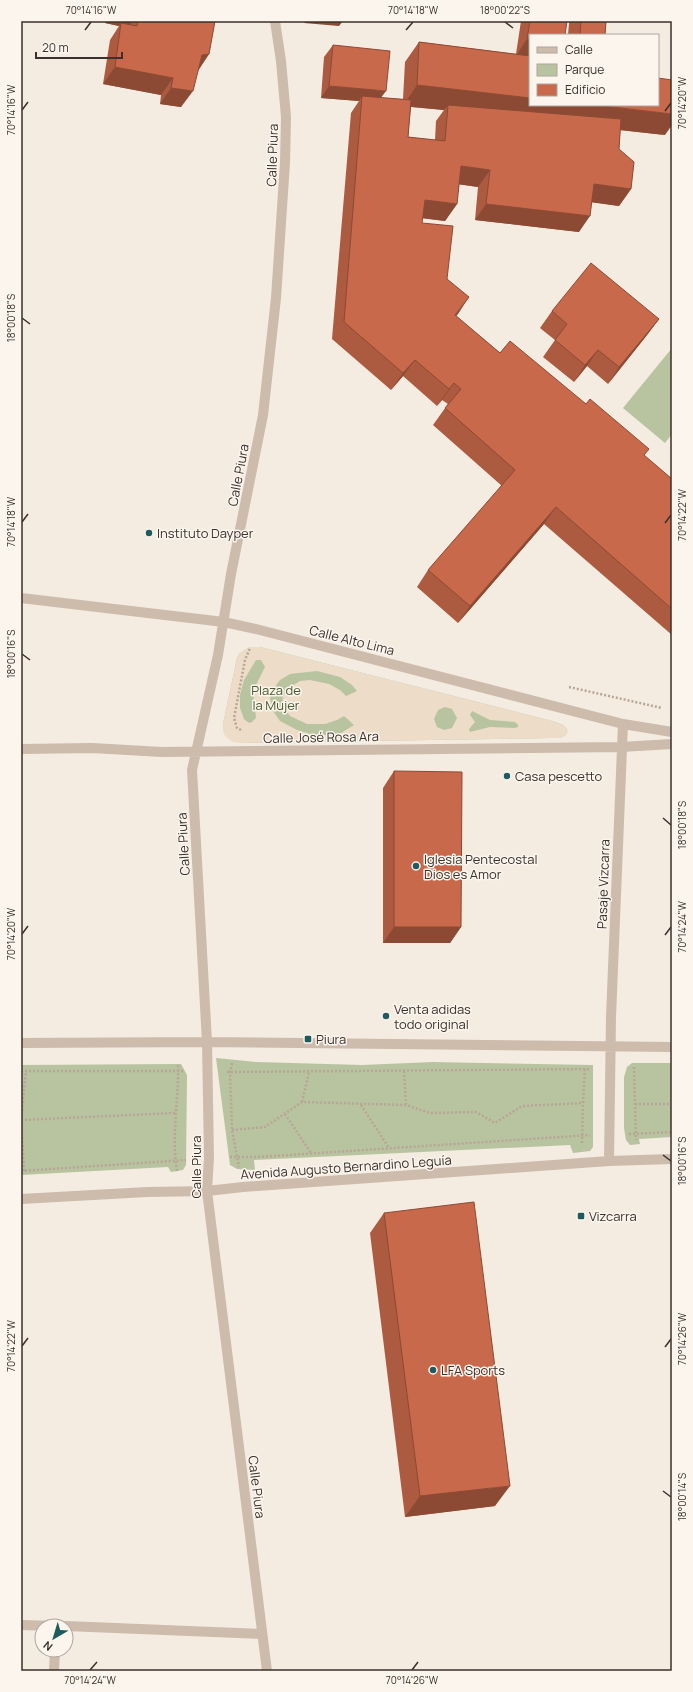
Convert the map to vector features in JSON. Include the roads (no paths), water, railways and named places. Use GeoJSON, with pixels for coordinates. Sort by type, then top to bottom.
{"type":"FeatureCollection","features":[{"type":"Feature","properties":{"kind":"street","name":"Calle Piura"},"geometry":{"type":"LineString","coordinates":[[267,1671],[207,1191],[209,1157],[207,1042],[192,770],[224,622],[231,574],[263,415],[276,298],[285,163],[286,117],[281,61],[275,21]]}},
{"type":"Feature","properties":{"kind":"street","name":"Calle Alto Lima"},"geometry":{"type":"LineString","coordinates":[[21,598],[224,622],[479,685],[623,724],[672,732]]}},
{"type":"Feature","properties":{"kind":"street","name":"Pasaje Vizcarra"},"geometry":{"type":"LineString","coordinates":[[609,1161],[610,1046],[623,724]]}},
{"type":"Feature","properties":{"kind":"street","name":"Calle José Rosa Ara"},"geometry":{"type":"LineString","coordinates":[[21,749],[92,748],[162,752],[621,747],[672,744]]}},
{"type":"Feature","properties":{"kind":"street"},"geometry":{"type":"LineString","coordinates":[[21,1043],[207,1042],[672,1047]]}},
{"type":"Feature","properties":{"kind":"street","name":"Avenida Augusto Bernardino Leguía"},"geometry":{"type":"LineString","coordinates":[[21,1199],[147,1192],[207,1191],[243,1187],[609,1161],[672,1159]]}},
{"type":"Feature","properties":{"kind":"street"},"geometry":{"type":"LineString","coordinates":[[21,1624],[34,1625]]}},
{"type":"Feature","properties":{"kind":"street"},"geometry":{"type":"LineString","coordinates":[[74,1626],[262,1634]]}},
{"type":"Feature","properties":{"kind":"street"},"geometry":{"type":"LineString","coordinates":[[54,1658],[54,1671]]}},
{"type":"Feature","properties":{"kind":"place","name":"Instituto Dayper"},"geometry":{"type":"Point","coordinates":[149,533]}},
{"type":"Feature","properties":{"kind":"place","name":"Casa pescetto"},"geometry":{"type":"Point","coordinates":[507,776]}},
{"type":"Feature","properties":{"kind":"place","name":"Iglesia Pentecostal Dios es Amor"},"geometry":{"type":"Point","coordinates":[416,866]}},
{"type":"Feature","properties":{"kind":"place","name":"Venta adidas todo original"},"geometry":{"type":"Point","coordinates":[386,1016]}},
{"type":"Feature","properties":{"kind":"place","name":"Piura"},"geometry":{"type":"Point","coordinates":[308,1039]}},
{"type":"Feature","properties":{"kind":"place","name":"Vizcarra"},"geometry":{"type":"Point","coordinates":[581,1216]}},
{"type":"Feature","properties":{"kind":"place","name":"LFA Sports"},"geometry":{"type":"Point","coordinates":[433,1370]}},
{"type":"Feature","properties":{"kind":"park label","name":"Plaza de la Mujer"},"geometry":{"type":"Point","coordinates":[276,698]}}]}
